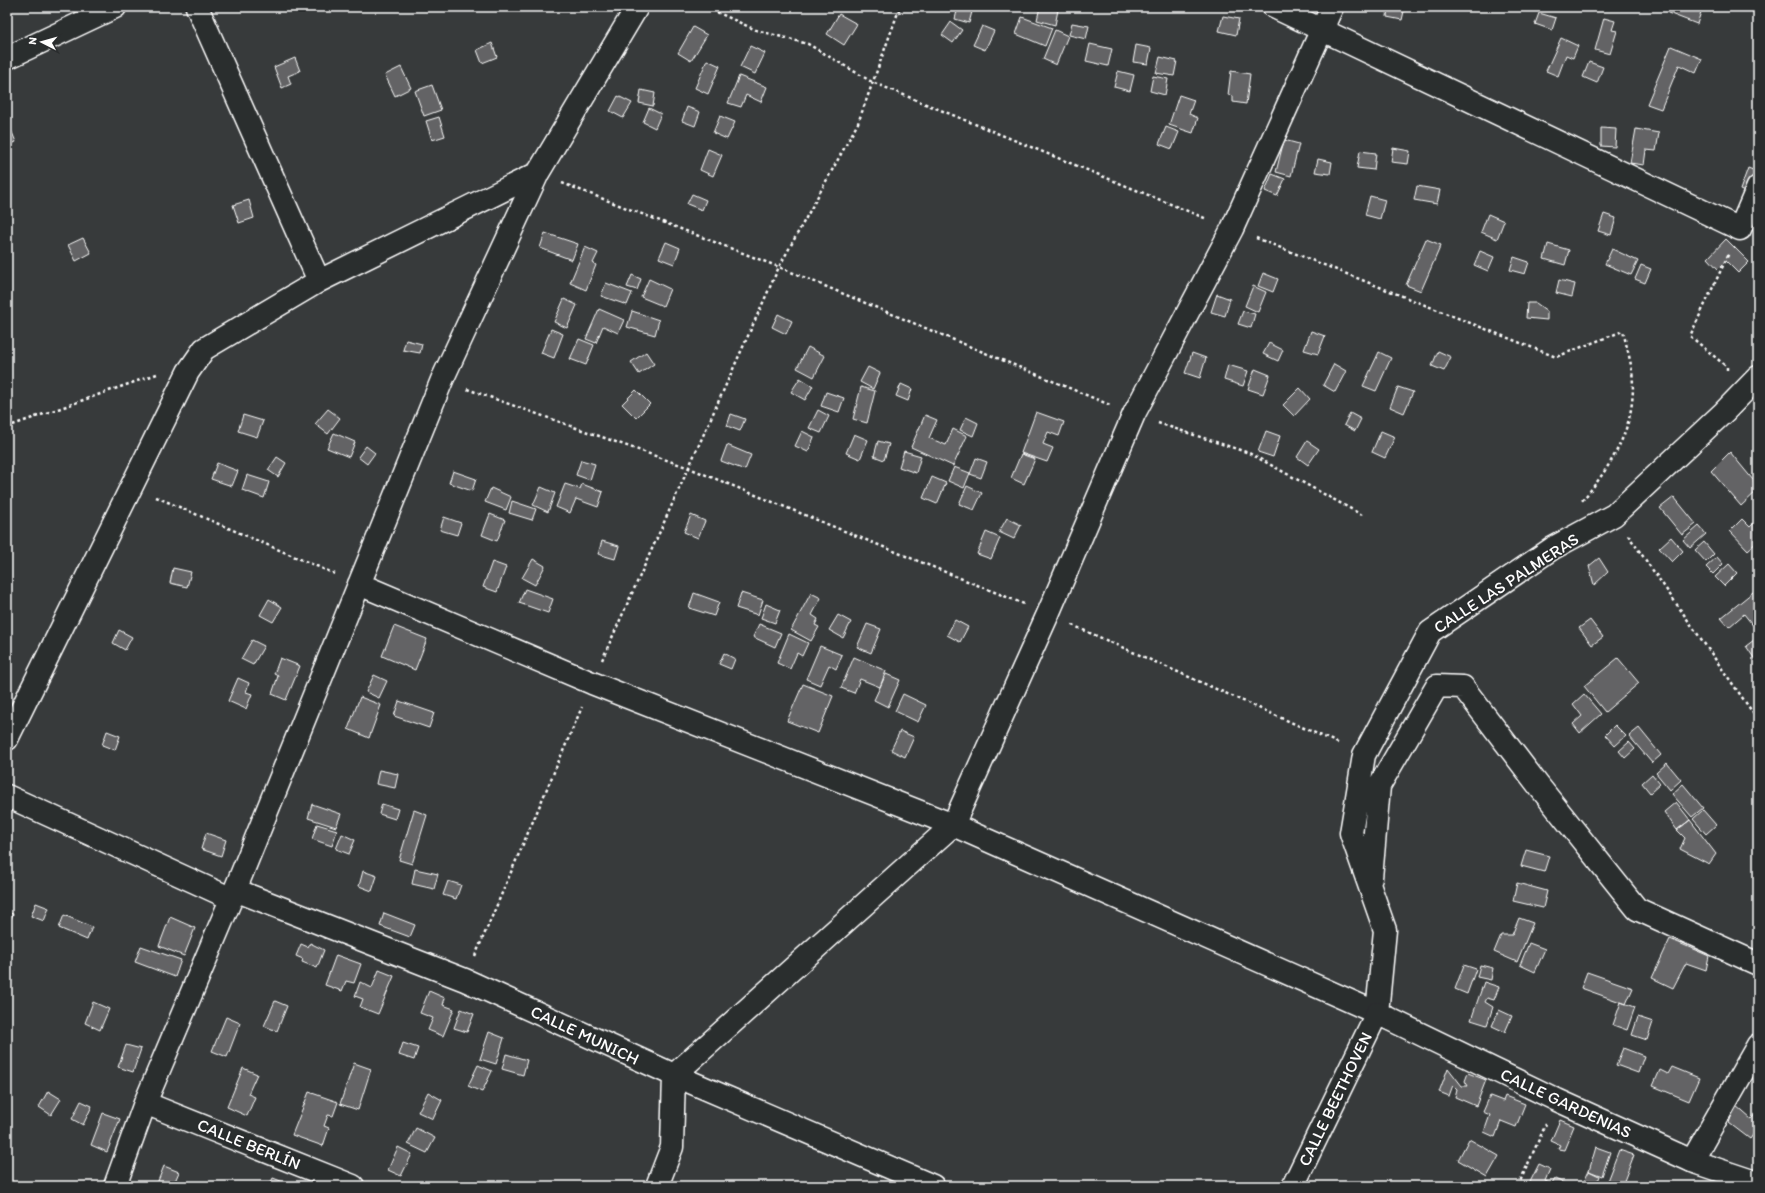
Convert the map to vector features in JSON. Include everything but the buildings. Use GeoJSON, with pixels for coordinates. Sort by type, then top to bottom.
{"type":"FeatureCollection","features":[{"type":"Feature","properties":{"kind":"street"},"geometry":{"type":"LineString","coordinates":[[7,58],[115,7]]}},
{"type":"Feature","properties":{"kind":"street"},"geometry":{"type":"LineString","coordinates":[[197,7],[319,281]]}},
{"type":"Feature","properties":{"kind":"street"},"geometry":{"type":"LineString","coordinates":[[115,1186],[145,1103],[234,895],[442,380],[538,173],[637,7]]}},
{"type":"Feature","properties":{"kind":"street"},"geometry":{"type":"LineString","coordinates":[[1274,7],[1740,229],[1758,187]]}},
{"type":"Feature","properties":{"kind":"street"},"geometry":{"type":"LineString","coordinates":[[657,1186],[672,1147],[674,1076],[954,825],[1048,614],[1134,414],[1232,229],[1332,7]]}},
{"type":"Feature","properties":{"kind":"street"},"geometry":{"type":"LineString","coordinates":[[7,739],[188,372],[204,349],[319,281],[538,173]]}},
{"type":"Feature","properties":{"kind":"street","name":"CALLE LAS PALMERAS"},"geometry":{"type":"LineString","coordinates":[[1377,1013],[1385,930],[1351,833],[1364,755],[1430,632],[1553,548],[1614,515],[1724,412],[1758,377]]}},
{"type":"Feature","properties":{"kind":"street","name":"CALLE GARDENIAS"},"geometry":{"type":"LineString","coordinates":[[359,584],[592,683],[954,825],[1377,1013],[1557,1100],[1692,1160],[1758,1184]]}},
{"type":"Feature","properties":{"kind":"street"},"geometry":{"type":"LineString","coordinates":[[1370,887],[1378,786],[1437,686],[1463,687],[1538,785],[1637,909],[1758,964]]}},
{"type":"Feature","properties":{"kind":"street","name":"CALLE MUNICH"},"geometry":{"type":"LineString","coordinates":[[7,796],[234,895],[465,980],[674,1076],[933,1186]]}},
{"type":"Feature","properties":{"kind":"street","name":"CALLE BEETHOVEN"},"geometry":{"type":"LineString","coordinates":[[1293,1186],[1377,1013]]}},
{"type":"Feature","properties":{"kind":"street"},"geometry":{"type":"LineString","coordinates":[[1692,1160],[1758,1045]]}},
{"type":"Feature","properties":{"kind":"street","name":"CALLE BERLÍN"},"geometry":{"type":"LineString","coordinates":[[145,1103],[353,1186]]}},
{"type":"Feature","properties":{"kind":"path"},"geometry":{"type":"LineString","coordinates":[[706,7],[756,30],[808,44],[872,82],[1232,229],[1556,357],[1623,331],[1632,371],[1632,412],[1616,455],[1580,503]]}},
{"type":"Feature","properties":{"kind":"path"},"geometry":{"type":"LineString","coordinates":[[465,980],[592,683],[779,267],[858,123],[900,7]]}},
{"type":"Feature","properties":{"kind":"path"},"geometry":{"type":"LineString","coordinates":[[538,173],[779,267],[1134,414],[1249,453],[1362,515]]}},
{"type":"Feature","properties":{"kind":"path"},"geometry":{"type":"LineString","coordinates":[[1724,412],[1727,367],[1690,336],[1740,229]]}},
{"type":"Feature","properties":{"kind":"path"},"geometry":{"type":"LineString","coordinates":[[7,428],[198,359]]}},
{"type":"Feature","properties":{"kind":"path"},"geometry":{"type":"LineString","coordinates":[[442,380],[689,468],[1048,614],[1364,755]]}},
{"type":"Feature","properties":{"kind":"path"},"geometry":{"type":"LineString","coordinates":[[132,487],[359,584]]}},
{"type":"Feature","properties":{"kind":"path"},"geometry":{"type":"LineString","coordinates":[[1614,515],[1758,720]]}},
{"type":"Feature","properties":{"kind":"path"},"geometry":{"type":"LineString","coordinates":[[1518,1186],[1557,1100]]}}]}
